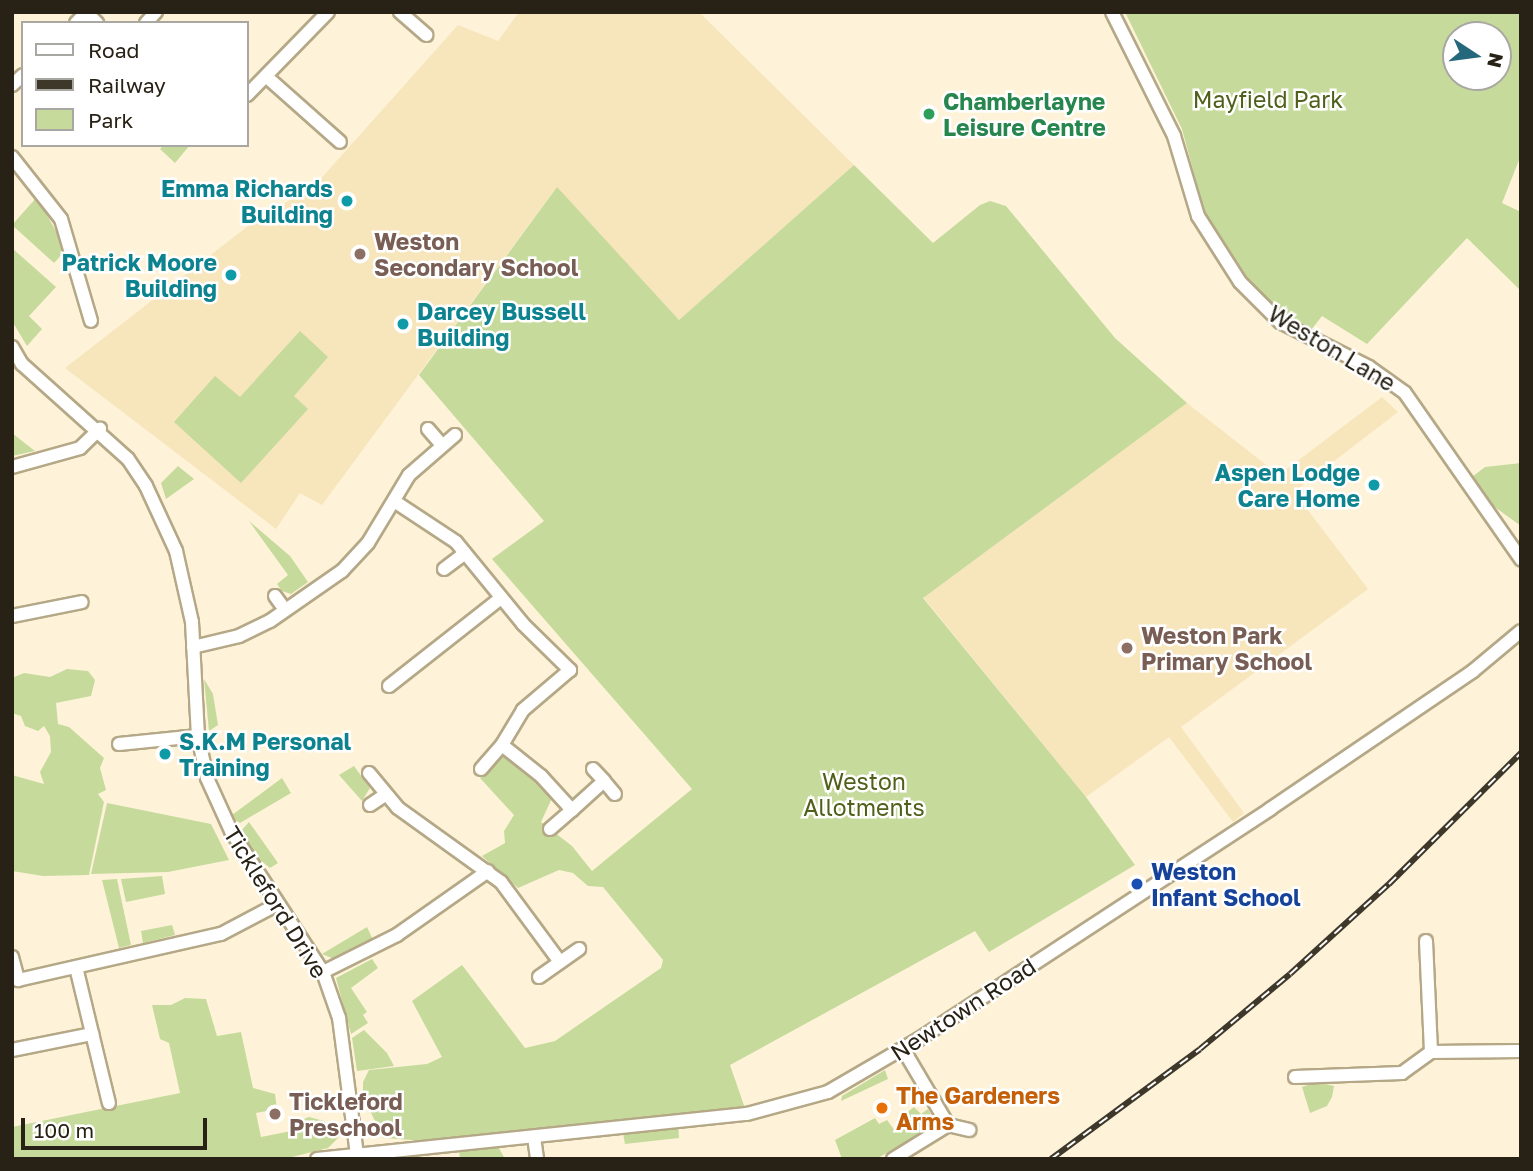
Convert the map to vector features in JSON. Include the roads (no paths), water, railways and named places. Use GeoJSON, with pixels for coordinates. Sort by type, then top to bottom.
{"type":"FeatureCollection","features":[{"type":"Feature","properties":{"kind":"street"},"geometry":{"type":"LineString","coordinates":[[248,94],[268,78],[328,12]]}},
{"type":"Feature","properties":{"kind":"street"},"geometry":{"type":"LineString","coordinates":[[400,12],[426,35]]}},
{"type":"Feature","properties":{"kind":"street","name":"Weston Lane"},"geometry":{"type":"LineString","coordinates":[[1112,12],[1174,136],[1198,216],[1240,282],[1280,322],[1369,367],[1405,393],[1521,559]]}},
{"type":"Feature","properties":{"kind":"street"},"geometry":{"type":"LineString","coordinates":[[268,78],[340,142]]}},
{"type":"Feature","properties":{"kind":"street"},"geometry":{"type":"LineString","coordinates":[[12,158],[61,219],[92,321]]}},
{"type":"Feature","properties":{"kind":"street","name":"Tickleford Drive"},"geometry":{"type":"LineString","coordinates":[[12,347],[22,364],[100,429],[146,486],[172,541],[192,622],[198,736],[207,778],[224,818],[323,972],[339,1018],[357,1155]]}},
{"type":"Feature","properties":{"kind":"street"},"geometry":{"type":"LineString","coordinates":[[12,467],[80,448],[100,429]]}},
{"type":"Feature","properties":{"kind":"street"},"geometry":{"type":"LineString","coordinates":[[428,429],[442,445]]}},
{"type":"Feature","properties":{"kind":"street"},"geometry":{"type":"LineString","coordinates":[[193,647],[239,636],[285,610],[355,559],[409,475],[455,435]]}},
{"type":"Feature","properties":{"kind":"street"},"geometry":{"type":"LineString","coordinates":[[394,501],[446,533],[501,598],[570,670],[523,710],[502,745],[481,769]]}},
{"type":"Feature","properties":{"kind":"street"},"geometry":{"type":"LineString","coordinates":[[444,569],[465,553]]}},
{"type":"Feature","properties":{"kind":"street"},"geometry":{"type":"LineString","coordinates":[[275,596],[285,610]]}},
{"type":"Feature","properties":{"kind":"street"},"geometry":{"type":"LineString","coordinates":[[389,686],[501,598]]}},
{"type":"Feature","properties":{"kind":"street"},"geometry":{"type":"LineString","coordinates":[[12,616],[82,602]]}},
{"type":"Feature","properties":{"kind":"street","name":"Newtown Road"},"geometry":{"type":"LineString","coordinates":[[317,1159],[357,1155],[428,1154],[534,1137],[769,1111],[828,1092],[903,1049],[1384,733],[1521,631]]}},
{"type":"Feature","properties":{"kind":"street"},"geometry":{"type":"LineString","coordinates":[[119,744],[198,736]]}},
{"type":"Feature","properties":{"kind":"street"},"geometry":{"type":"LineString","coordinates":[[502,745],[541,776],[572,810]]}},
{"type":"Feature","properties":{"kind":"street"},"geometry":{"type":"LineString","coordinates":[[593,769],[615,794]]}},
{"type":"Feature","properties":{"kind":"street"},"geometry":{"type":"LineString","coordinates":[[369,773],[385,795],[488,871],[511,894],[560,961]]}},
{"type":"Feature","properties":{"kind":"street"},"geometry":{"type":"LineString","coordinates":[[550,829],[604,781]]}},
{"type":"Feature","properties":{"kind":"street"},"geometry":{"type":"LineString","coordinates":[[370,806],[385,795]]}},
{"type":"Feature","properties":{"kind":"street"},"geometry":{"type":"LineString","coordinates":[[323,972],[397,935],[488,871]]}},
{"type":"Feature","properties":{"kind":"street"},"geometry":{"type":"LineString","coordinates":[[12,957],[15,981],[221,933],[278,904]]}},
{"type":"Feature","properties":{"kind":"street"},"geometry":{"type":"LineString","coordinates":[[1426,942],[1430,1052]]}},
{"type":"Feature","properties":{"kind":"street"},"geometry":{"type":"LineString","coordinates":[[539,977],[579,949]]}},
{"type":"Feature","properties":{"kind":"street"},"geometry":{"type":"LineString","coordinates":[[76,967],[109,1102]]}},
{"type":"Feature","properties":{"kind":"street"},"geometry":{"type":"LineString","coordinates":[[12,1050],[92,1034]]}},
{"type":"Feature","properties":{"kind":"street"},"geometry":{"type":"LineString","coordinates":[[903,1049],[948,1125]]}},
{"type":"Feature","properties":{"kind":"street"},"geometry":{"type":"LineString","coordinates":[[1296,1077],[1317,1074],[1402,1073],[1430,1052],[1521,1051]]}},
{"type":"Feature","properties":{"kind":"street"},"geometry":{"type":"LineString","coordinates":[[893,1159],[948,1125],[969,1130]]}},
{"type":"Feature","properties":{"kind":"street"},"geometry":{"type":"LineString","coordinates":[[534,1137],[537,1159]]}},
{"type":"Feature","properties":{"kind":"railway"},"geometry":{"type":"LineString","coordinates":[[1051,1159],[1200,1049],[1290,974],[1389,884],[1521,753]]}},
{"type":"Feature","properties":{"kind":"place","name":"Chamberlayne Leisure Centre"},"geometry":{"type":"Point","coordinates":[929,114]}},
{"type":"Feature","properties":{"kind":"place","name":"Emma Richards Building"},"geometry":{"type":"Point","coordinates":[347,201]}},
{"type":"Feature","properties":{"kind":"place","name":"Weston Secondary School"},"geometry":{"type":"Point","coordinates":[360,254]}},
{"type":"Feature","properties":{"kind":"place","name":"Patrick Moore Building"},"geometry":{"type":"Point","coordinates":[231,275]}},
{"type":"Feature","properties":{"kind":"place","name":"Darcey Bussell Building"},"geometry":{"type":"Point","coordinates":[403,324]}},
{"type":"Feature","properties":{"kind":"place","name":"Aspen Lodge Care Home"},"geometry":{"type":"Point","coordinates":[1374,485]}},
{"type":"Feature","properties":{"kind":"place","name":"Weston Park Primary School"},"geometry":{"type":"Point","coordinates":[1127,648]}},
{"type":"Feature","properties":{"kind":"place","name":"S.K.M Personal Training"},"geometry":{"type":"Point","coordinates":[165,754]}},
{"type":"Feature","properties":{"kind":"place","name":"Weston Infant School"},"geometry":{"type":"Point","coordinates":[1137,884]}},
{"type":"Feature","properties":{"kind":"place","name":"The Gardeners Arms"},"geometry":{"type":"Point","coordinates":[882,1108]}},
{"type":"Feature","properties":{"kind":"place","name":"Tickleford Preschool"},"geometry":{"type":"Point","coordinates":[275,1114]}},
{"type":"Feature","properties":{"kind":"park label","name":"Mayfield Park"},"geometry":{"type":"Point","coordinates":[1268,99]}},
{"type":"Feature","properties":{"kind":"park label","name":"Weston Allotments"},"geometry":{"type":"Point","coordinates":[864,794]}}]}
